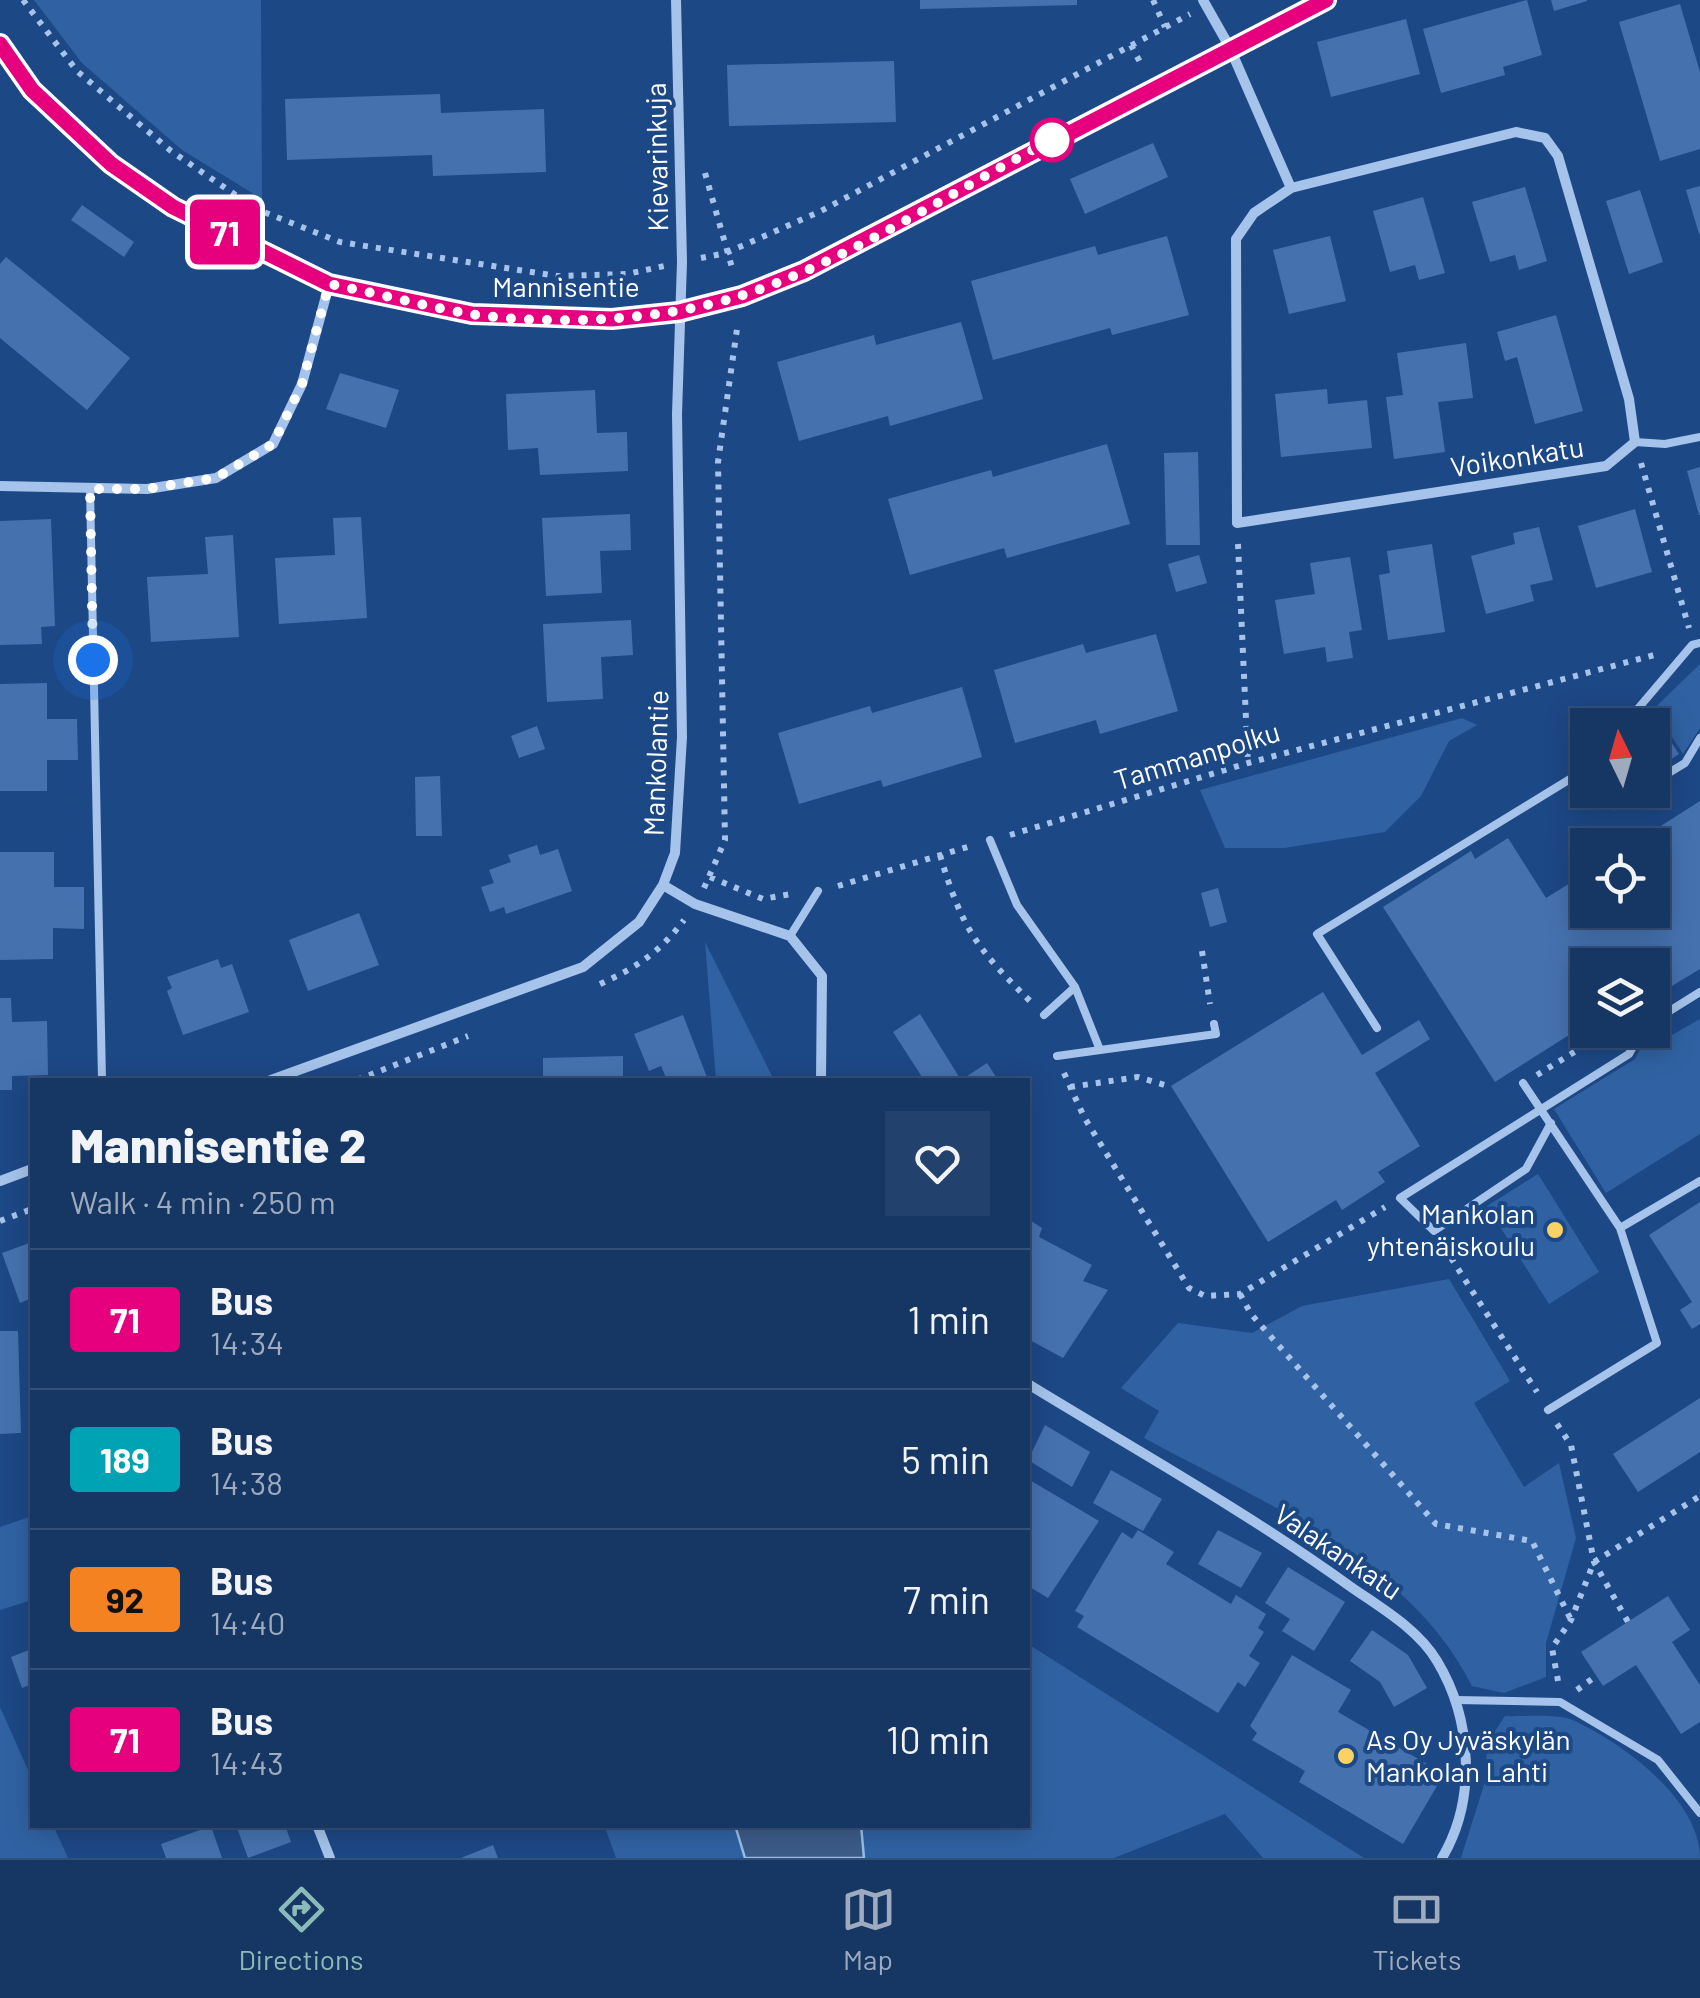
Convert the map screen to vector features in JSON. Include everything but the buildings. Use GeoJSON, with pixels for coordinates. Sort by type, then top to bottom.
{"type":"FeatureCollection","features":[{"type":"Feature","properties":{"kind":"street","name":"Kievarinkuja"},"geometry":{"type":"LineString","coordinates":[[676,0],[682,262],[679,312]]}},
{"type":"Feature","properties":{"kind":"street","name":"Mannisentie"},"geometry":{"type":"LineString","coordinates":[[0,44],[32,90],[111,164],[173,207],[329,284],[472,314],[612,319],[679,312],[742,296],[804,271],[1230,46],[1326,0]]}},
{"type":"Feature","properties":{"kind":"street"},"geometry":{"type":"LineString","coordinates":[[1204,3],[1230,46],[1291,188]]}},
{"type":"Feature","properties":{"kind":"street"},"geometry":{"type":"LineString","coordinates":[[1237,523],[1236,239],[1254,213],[1291,188],[1516,132],[1545,138],[1563,174],[1629,399],[1635,442]]}},
{"type":"Feature","properties":{"kind":"street"},"geometry":{"type":"LineString","coordinates":[[0,486],[146,489],[216,478],[273,444],[302,384],[329,284]]}},
{"type":"Feature","properties":{"kind":"street","name":"Mankolantie"},"geometry":{"type":"LineString","coordinates":[[277,1078],[583,967],[638,922],[662,885],[675,853],[682,736],[679,312]]}},
{"type":"Feature","properties":{"kind":"street","name":"Voikonkatu"},"geometry":{"type":"LineString","coordinates":[[1237,523],[1606,466],[1635,442]]}},
{"type":"Feature","properties":{"kind":"street"},"geometry":{"type":"LineString","coordinates":[[662,885],[695,904],[790,936],[822,976],[820,1078]]}},
{"type":"Feature","properties":{"kind":"street"},"geometry":{"type":"LineString","coordinates":[[0,1181],[30,1170]]}},
{"type":"Feature","properties":{"kind":"street","name":"Valakankatu"},"geometry":{"type":"LineString","coordinates":[[1030,1385],[1161,1462],[1406,1626],[1436,1659],[1456,1700],[1467,1778],[1451,1842],[1442,1858]]}},
{"type":"Feature","properties":{"kind":"street"},"geometry":{"type":"LineString","coordinates":[[319,1828],[330,1858]]}},
{"type":"Feature","properties":{"kind":"lane"},"geometry":{"type":"LineString","coordinates":[[1635,442],[1665,444],[1700,437]]}},
{"type":"Feature","properties":{"kind":"lane"},"geometry":{"type":"LineString","coordinates":[[90,489],[102,1078]]}},
{"type":"Feature","properties":{"kind":"lane"},"geometry":{"type":"LineString","coordinates":[[1639,708],[1696,644]]}},
{"type":"Feature","properties":{"kind":"lane"},"geometry":{"type":"LineString","coordinates":[[1670,772],[1685,762],[1700,738]]}},
{"type":"Feature","properties":{"kind":"lane"},"geometry":{"type":"LineString","coordinates":[[1377,1028],[1317,934],[1570,779]]}},
{"type":"Feature","properties":{"kind":"lane"},"geometry":{"type":"LineString","coordinates":[[990,840],[1016,905],[1075,987],[1100,1050]]}},
{"type":"Feature","properties":{"kind":"lane"},"geometry":{"type":"LineString","coordinates":[[790,936],[818,892]]}},
{"type":"Feature","properties":{"kind":"lane"},"geometry":{"type":"LineString","coordinates":[[1044,1016],[1075,987]]}},
{"type":"Feature","properties":{"kind":"lane"},"geometry":{"type":"LineString","coordinates":[[1670,1011],[1700,992]]}},
{"type":"Feature","properties":{"kind":"lane"},"geometry":{"type":"LineString","coordinates":[[1057,1056],[1216,1034],[1214,1024]]}},
{"type":"Feature","properties":{"kind":"lane"},"geometry":{"type":"LineString","coordinates":[[1551,1123],[1526,1169],[1434,1230],[1400,1198],[1630,1054],[1633,1048]]}},
{"type":"Feature","properties":{"kind":"lane"},"geometry":{"type":"LineString","coordinates":[[1523,1083],[1620,1228],[1657,1343],[1548,1410]]}},
{"type":"Feature","properties":{"kind":"lane"},"geometry":{"type":"LineString","coordinates":[[1620,1228],[1700,1181]]}},
{"type":"Feature","properties":{"kind":"lane"},"geometry":{"type":"LineString","coordinates":[[1456,1700],[1560,1702],[1658,1760],[1700,1813]]}},
{"type":"Feature","properties":{"kind":"path"},"geometry":{"type":"LineString","coordinates":[[23,0],[77,71],[171,151],[256,210],[340,242],[557,276],[627,274],[726,252],[819,212],[1204,3]]}},
{"type":"Feature","properties":{"kind":"path"},"geometry":{"type":"LineString","coordinates":[[1153,0],[1165,27]]}},
{"type":"Feature","properties":{"kind":"path"},"geometry":{"type":"LineString","coordinates":[[1635,442],[1696,644]]}},
{"type":"Feature","properties":{"kind":"path"},"geometry":{"type":"LineString","coordinates":[[1237,523],[1248,763]]}},
{"type":"Feature","properties":{"kind":"path","name":"Tammanpolku"},"geometry":{"type":"LineString","coordinates":[[710,877],[763,899],[818,892],[1248,763],[1696,644]]}},
{"type":"Feature","properties":{"kind":"path"},"geometry":{"type":"LineString","coordinates":[[940,855],[957,914],[988,960],[1044,1016]]}},
{"type":"Feature","properties":{"kind":"path"},"geometry":{"type":"LineString","coordinates":[[1202,951],[1208,995]]}},
{"type":"Feature","properties":{"kind":"path"},"geometry":{"type":"LineString","coordinates":[[1523,1083],[1580,1048]]}},
{"type":"Feature","properties":{"kind":"path"},"geometry":{"type":"LineString","coordinates":[[1057,1056],[1070,1088],[1189,1288],[1205,1296],[1240,1294],[1400,1198]]}},
{"type":"Feature","properties":{"kind":"path"},"geometry":{"type":"LineString","coordinates":[[1070,1088],[1138,1077],[1168,1086]]}},
{"type":"Feature","properties":{"kind":"path"},"geometry":{"type":"LineString","coordinates":[[0,1222],[30,1210]]}},
{"type":"Feature","properties":{"kind":"path"},"geometry":{"type":"LineString","coordinates":[[1434,1230],[1571,1445],[1594,1562],[1628,1622]]}},
{"type":"Feature","properties":{"kind":"path"},"geometry":{"type":"LineString","coordinates":[[1240,1294],[1251,1314],[1436,1524],[1532,1541],[1571,1620]]}},
{"type":"Feature","properties":{"kind":"path"},"geometry":{"type":"LineString","coordinates":[[1560,1702],[1552,1648],[1571,1620],[1594,1562],[1700,1496]]}},
{"type":"Feature","properties":{"kind":"shaded area"},"geometry":{"type":"Polygon","coordinates":[[[34,0],[261,0],[262,199],[182,150],[82,63],[34,0]]]}},
{"type":"Feature","properties":{"kind":"shaded area"},"geometry":{"type":"Polygon","coordinates":[[[1700,664],[1700,728],[1683,754],[1670,738],[1670,708],[1655,708],[1700,664]]]}},
{"type":"Feature","properties":{"kind":"shaded area"},"geometry":{"type":"Polygon","coordinates":[[[1462,718],[1477,725],[1449,741],[1421,796],[1385,832],[1284,848],[1225,848],[1200,790],[1462,718]]]}},
{"type":"Feature","properties":{"kind":"shaded area"},"geometry":{"type":"Polygon","coordinates":[[[705,942],[773,1078],[716,1078],[705,942]]]}},
{"type":"Feature","properties":{"kind":"shaded area"},"geometry":{"type":"Polygon","coordinates":[[[1700,1019],[1700,1134],[1606,1193],[1554,1109],[1635,1059],[1641,1048],[1670,1048],[1670,1036],[1700,1019]]]}},
{"type":"Feature","properties":{"kind":"shaded area"},"geometry":{"type":"Polygon","coordinates":[[[1538,1174],[1599,1272],[1549,1304],[1487,1206],[1538,1174]]]}},
{"type":"Feature","properties":{"kind":"shaded area"},"geometry":{"type":"Polygon","coordinates":[[[1449,1279],[1510,1381],[1474,1403],[1524,1487],[1559,1463],[1576,1538],[1546,1643],[1546,1677],[1504,1693],[1472,1686],[1445,1642],[1411,1603],[1371,1569],[1283,1511],[1144,1438],[1159,1411],[1121,1388],[1178,1323],[1252,1333],[1302,1306],[1449,1279]]]}},
{"type":"Feature","properties":{"kind":"shaded area"},"geometry":{"type":"Polygon","coordinates":[[[30,1517],[30,1601],[0,1610],[0,1527],[30,1517]]]}},
{"type":"Feature","properties":{"kind":"shaded area"},"geometry":{"type":"Polygon","coordinates":[[[1030,1645],[1364,1858],[1263,1858],[1225,1814],[1114,1858],[864,1858],[861,1828],[1030,1828],[1030,1645]]]}},
{"type":"Feature","properties":{"kind":"shaded area"},"geometry":{"type":"Polygon","coordinates":[[[0,1707],[30,1774],[30,1828],[54,1828],[68,1858],[0,1858],[0,1707]]]}},
{"type":"Feature","properties":{"kind":"shaded area"},"geometry":{"type":"Polygon","coordinates":[[[1505,1716],[1550,1716],[1575,1721],[1636,1759],[1656,1776],[1687,1815],[1697,1836],[1700,1858],[1461,1858],[1484,1785],[1488,1742],[1505,1716]]]}},
{"type":"Feature","properties":{"kind":"shaded area"},"geometry":{"type":"Polygon","coordinates":[[[605,1828],[736,1828],[745,1858],[616,1858],[605,1828]]]}},
{"type":"Feature","properties":{"kind":"shaded area"},"geometry":{"type":"Polygon","coordinates":[[[736,1828],[861,1828],[864,1858],[745,1858],[736,1828]]]}},
{"type":"Feature","properties":{"kind":"bus line","name":"71"},"geometry":{"type":"LineString","coordinates":[[0,44],[32,90],[111,164],[173,207],[329,284],[472,314],[612,319],[679,312],[742,296],[804,271],[1230,46],[1326,0]]}},
{"type":"Feature","properties":{"kind":"place","name":"Mankolan yhtenäiskoulu"},"geometry":{"type":"Point","coordinates":[1555,1230]}},
{"type":"Feature","properties":{"kind":"place","name":"As Oy Jyväskylän Mankolan Lahti"},"geometry":{"type":"Point","coordinates":[1346,1756]}},
{"type":"Feature","properties":{"kind":"route"},"geometry":{"type":"LineString","coordinates":[[93,660],[90,489],[146,489],[216,478],[273,444],[302,384],[329,284],[472,314],[612,319],[679,312],[742,296],[804,271],[1052,140]]}}]}
